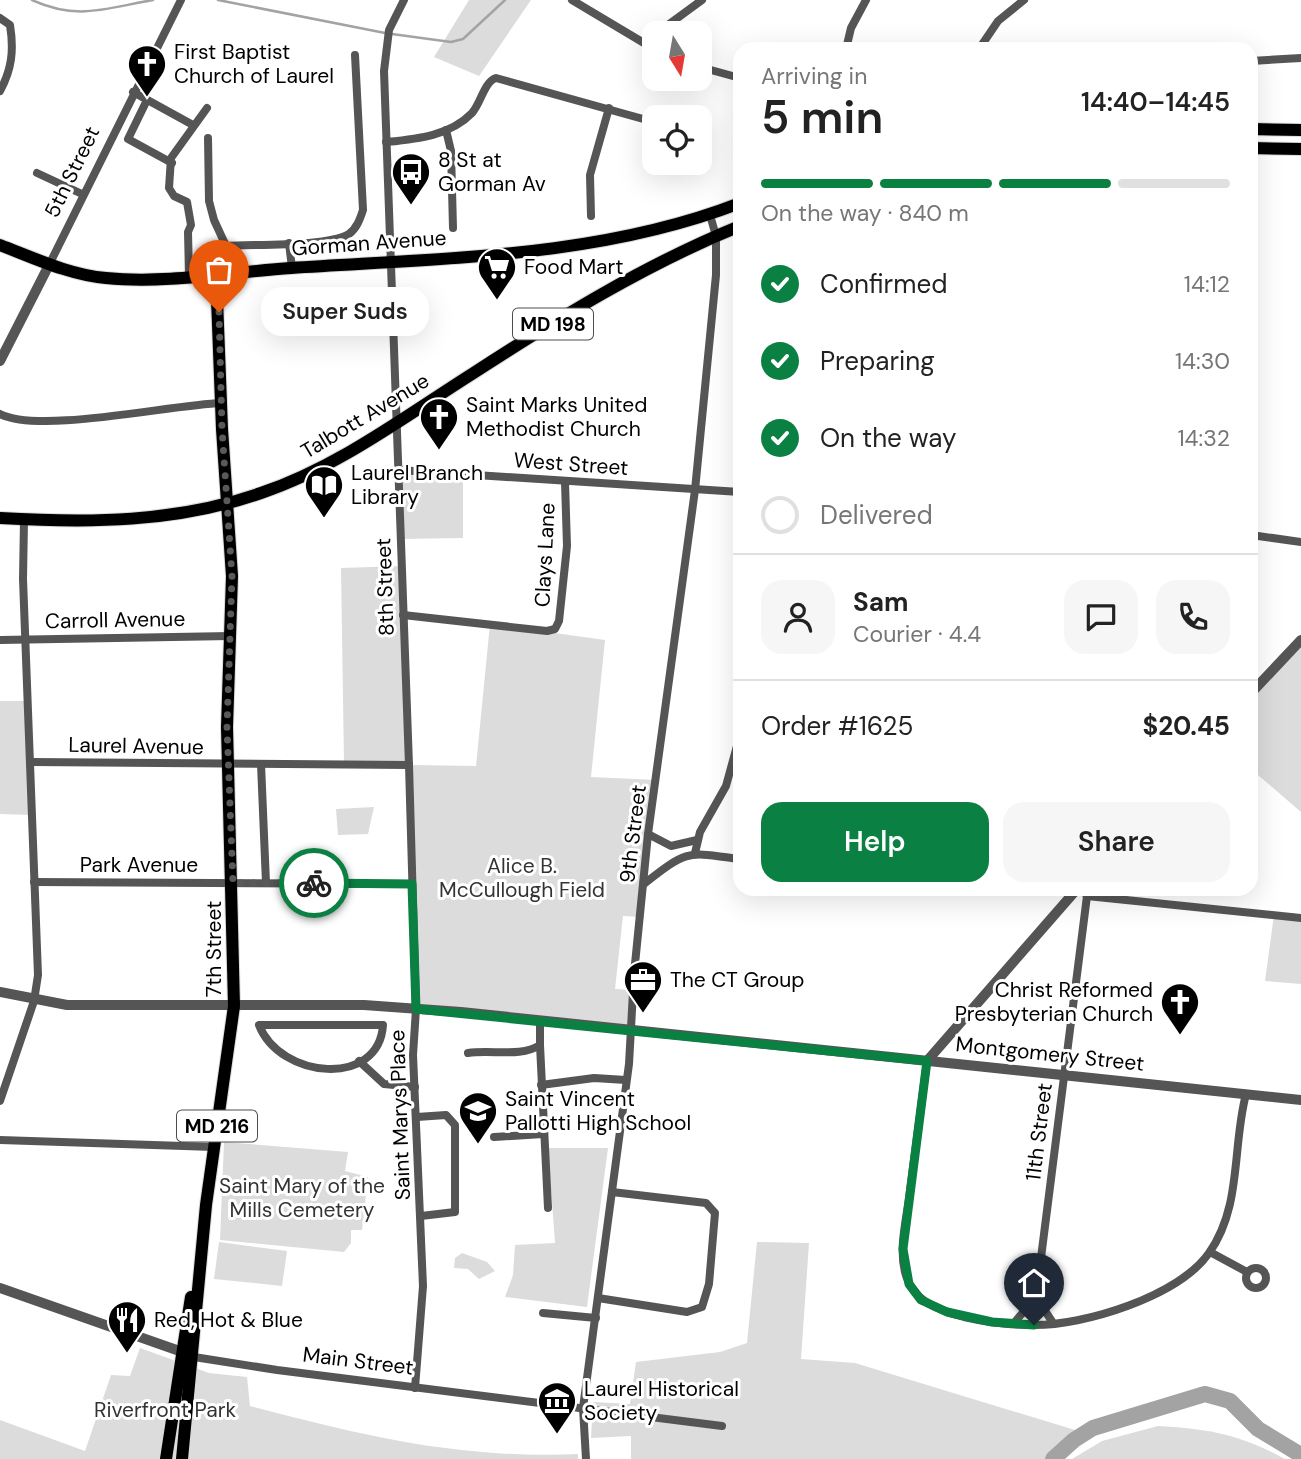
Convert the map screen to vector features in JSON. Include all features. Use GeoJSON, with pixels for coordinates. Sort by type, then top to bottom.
{"type":"FeatureCollection","features":[{"type":"Feature","properties":{"kind":"main road"},"geometry":{"type":"LineString","coordinates":[[1258,129],[1301,130]]}},
{"type":"Feature","properties":{"kind":"main road"},"geometry":{"type":"LineString","coordinates":[[1258,148],[1301,149]]}},
{"type":"Feature","properties":{"kind":"main road","name":"Gorman Avenue"},"geometry":{"type":"LineString","coordinates":[[0,245],[50,263],[107,278],[189,275],[389,262],[594,243],[710,215],[733,207]]}},
{"type":"Feature","properties":{"kind":"main road","name":"MD 198"},"geometry":{"type":"LineString","coordinates":[[716,236],[733,229]]}},
{"type":"Feature","properties":{"kind":"main road","name":"Talbott Avenue"},"geometry":{"type":"LineString","coordinates":[[0,519],[146,519],[228,503],[289,483],[396,423],[585,305],[716,236]]}},
{"type":"Feature","properties":{"kind":"main road","name":"7th Street"},"geometry":{"type":"LineString","coordinates":[[182,1459],[188,1355],[234,1006],[227,687],[231,636],[228,503],[220,403],[216,273]]}},
{"type":"Feature","properties":{"kind":"main road","name":"7th Street"},"geometry":{"type":"LineString","coordinates":[[166,1459],[188,1355]]}},
{"type":"Feature","properties":{"kind":"street","name":"8th Street"},"geometry":{"type":"LineString","coordinates":[[404,0],[385,43],[386,142],[416,1009]]}},
{"type":"Feature","properties":{"kind":"street"},"geometry":{"type":"LineString","coordinates":[[572,0],[642,41]]}},
{"type":"Feature","properties":{"kind":"street"},"geometry":{"type":"LineString","coordinates":[[674,21],[702,0]]}},
{"type":"Feature","properties":{"kind":"street"},"geometry":{"type":"LineString","coordinates":[[848,42],[851,28],[866,0]]}},
{"type":"Feature","properties":{"kind":"street"},"geometry":{"type":"LineString","coordinates":[[984,42],[998,21],[1024,0]]}},
{"type":"Feature","properties":{"kind":"street","name":"5th Street"},"geometry":{"type":"LineString","coordinates":[[0,361],[133,92],[180,4]]}},
{"type":"Feature","properties":{"kind":"street"},"geometry":{"type":"LineString","coordinates":[[0,18],[9,25],[12,40],[12,62],[0,91]]}},
{"type":"Feature","properties":{"kind":"street"},"geometry":{"type":"LineString","coordinates":[[208,138],[209,201],[226,246],[289,243],[348,235],[360,221],[364,192],[355,55]]}},
{"type":"Feature","properties":{"kind":"street"},"geometry":{"type":"LineString","coordinates":[[1258,61],[1301,58]]}},
{"type":"Feature","properties":{"kind":"street"},"geometry":{"type":"LineString","coordinates":[[712,70],[733,76]]}},
{"type":"Feature","properties":{"kind":"street"},"geometry":{"type":"LineString","coordinates":[[386,142],[411,140],[446,130],[470,115],[489,83],[496,78],[642,118]]}},
{"type":"Feature","properties":{"kind":"street"},"geometry":{"type":"LineString","coordinates":[[133,92],[193,125]]}},
{"type":"Feature","properties":{"kind":"street"},"geometry":{"type":"LineString","coordinates":[[147,100],[128,139],[172,163]]}},
{"type":"Feature","properties":{"kind":"street"},"geometry":{"type":"LineString","coordinates":[[189,275],[190,215],[187,202],[174,196],[169,188],[176,148],[207,108]]}},
{"type":"Feature","properties":{"kind":"street"},"geometry":{"type":"LineString","coordinates":[[592,216],[590,175],[610,108]]}},
{"type":"Feature","properties":{"kind":"street"},"geometry":{"type":"LineString","coordinates":[[446,130],[451,151],[453,228]]}},
{"type":"Feature","properties":{"kind":"street"},"geometry":{"type":"LineString","coordinates":[[37,173],[82,194]]}},
{"type":"Feature","properties":{"kind":"street","name":"9th Street"},"geometry":{"type":"LineString","coordinates":[[586,1459],[583,1408],[626,1080],[648,834],[695,490],[714,292],[716,236],[710,215]]}},
{"type":"Feature","properties":{"kind":"street"},"geometry":{"type":"LineString","coordinates":[[289,243],[292,268]]}},
{"type":"Feature","properties":{"kind":"street"},"geometry":{"type":"LineString","coordinates":[[0,414],[17,420],[51,421],[220,403]]}},
{"type":"Feature","properties":{"kind":"street","name":"West Street"},"geometry":{"type":"LineString","coordinates":[[399,470],[733,492]]}},
{"type":"Feature","properties":{"kind":"street","name":"Clays Lane"},"geometry":{"type":"LineString","coordinates":[[403,615],[547,631],[555,629],[559,621],[566,560],[565,482]]}},
{"type":"Feature","properties":{"kind":"street"},"geometry":{"type":"LineString","coordinates":[[0,1101],[34,1001],[38,963],[25,639],[24,520]]}},
{"type":"Feature","properties":{"kind":"street"},"geometry":{"type":"LineString","coordinates":[[1258,536],[1301,542]]}},
{"type":"Feature","properties":{"kind":"street","name":"Carroll Avenue"},"geometry":{"type":"LineString","coordinates":[[0,640],[231,636]]}},
{"type":"Feature","properties":{"kind":"street"},"geometry":{"type":"LineString","coordinates":[[1258,686],[1301,640]]}},
{"type":"Feature","properties":{"kind":"street","name":"Laurel Avenue"},"geometry":{"type":"LineString","coordinates":[[31,762],[409,765]]}},
{"type":"Feature","properties":{"kind":"street"},"geometry":{"type":"LineString","coordinates":[[261,764],[266,883]]}},
{"type":"Feature","properties":{"kind":"street"},"geometry":{"type":"LineString","coordinates":[[695,853],[696,840],[726,786],[733,766]]}},
{"type":"Feature","properties":{"kind":"street"},"geometry":{"type":"LineString","coordinates":[[648,834],[671,846],[696,840]]}},
{"type":"Feature","properties":{"kind":"street"},"geometry":{"type":"LineString","coordinates":[[645,883],[676,860],[695,853],[733,858]]}},
{"type":"Feature","properties":{"kind":"street","name":"Park Avenue"},"geometry":{"type":"LineString","coordinates":[[34,882],[412,884]]}},
{"type":"Feature","properties":{"kind":"street"},"geometry":{"type":"LineString","coordinates":[[1077,896],[927,1061],[904,1240],[905,1272],[909,1284],[921,1300],[937,1309],[968,1318],[1014,1324],[1053,1323],[1088,1316],[1142,1299],[1180,1281],[1195,1269],[1209,1252],[1230,1208],[1239,1124],[1246,1094]]}},
{"type":"Feature","properties":{"kind":"street","name":"11th Street"},"geometry":{"type":"LineString","coordinates":[[1036,1297],[1064,1074],[1082,896]]}},
{"type":"Feature","properties":{"kind":"street"},"geometry":{"type":"LineString","coordinates":[[1123,896],[1301,918]]}},
{"type":"Feature","properties":{"kind":"street","name":"Montgomery Street"},"geometry":{"type":"LineString","coordinates":[[0,992],[34,1001],[95,1007],[416,1009],[1301,1100]]}},
{"type":"Feature","properties":{"kind":"street","name":"Saint Marys Place"},"geometry":{"type":"LineString","coordinates":[[415,1388],[423,1299],[412,1038],[416,1009]]}},
{"type":"Feature","properties":{"kind":"street"},"geometry":{"type":"LineString","coordinates":[[540,1021],[548,1209]]}},
{"type":"Feature","properties":{"kind":"street"},"geometry":{"type":"LineString","coordinates":[[259,1025],[383,1026],[376,1047],[359,1061],[347,1066],[322,1069],[293,1063],[270,1045],[259,1025]]}},
{"type":"Feature","properties":{"kind":"street"},"geometry":{"type":"LineString","coordinates":[[468,1053],[486,1050],[527,1052],[540,1045]]}},
{"type":"Feature","properties":{"kind":"street"},"geometry":{"type":"LineString","coordinates":[[359,1061],[384,1084],[415,1087]]}},
{"type":"Feature","properties":{"kind":"street"},"geometry":{"type":"LineString","coordinates":[[541,1085],[594,1078],[626,1080]]}},
{"type":"Feature","properties":{"kind":"street"},"geometry":{"type":"LineString","coordinates":[[417,1117],[446,1115],[455,1125],[457,1207],[452,1214],[421,1216]]}},
{"type":"Feature","properties":{"kind":"street"},"geometry":{"type":"LineString","coordinates":[[494,1137],[543,1133]]}},
{"type":"Feature","properties":{"kind":"street"},"geometry":{"type":"LineString","coordinates":[[0,1140],[214,1147]]}},
{"type":"Feature","properties":{"kind":"street"},"geometry":{"type":"LineString","coordinates":[[598,1298],[687,1312],[702,1307],[709,1284],[715,1213],[712,1207],[706,1203],[612,1192]]}},
{"type":"Feature","properties":{"kind":"street"},"geometry":{"type":"LineString","coordinates":[[1209,1252],[1247,1272]]}},
{"type":"Feature","properties":{"kind":"street"},"geometry":{"type":"LineString","coordinates":[[1020,1276],[1039,1277]]}},
{"type":"Feature","properties":{"kind":"street","name":"Main Street"},"geometry":{"type":"LineString","coordinates":[[0,1288],[188,1355],[415,1388],[722,1426]]}},
{"type":"Feature","properties":{"kind":"street"},"geometry":{"type":"LineString","coordinates":[[1014,1324],[1036,1297],[1053,1323]]}},
{"type":"Feature","properties":{"kind":"street"},"geometry":{"type":"LineString","coordinates":[[543,1313],[596,1318]]}},
{"type":"Feature","properties":{"kind":"green space"},"geometry":{"type":"Polygon","coordinates":[[[469,0],[531,0],[479,76],[434,57],[469,0]]]}},
{"type":"Feature","properties":{"kind":"green space"},"geometry":{"type":"Polygon","coordinates":[[[399,470],[463,475],[463,538],[401,539],[399,470]]]}},
{"type":"Feature","properties":{"kind":"green space","name":"Alice B. McCullough Field"},"geometry":{"type":"Polygon","coordinates":[[[402,566],[409,765],[476,766],[490,624],[605,640],[591,777],[657,780],[640,917],[623,916],[615,989],[633,990],[630,1031],[416,1009],[409,766],[344,763],[341,568],[402,566]]]}},
{"type":"Feature","properties":{"kind":"green space"},"geometry":{"type":"Polygon","coordinates":[[[1301,640],[1301,812],[1258,775],[1258,686],[1301,640]]]}},
{"type":"Feature","properties":{"kind":"green space"},"geometry":{"type":"Polygon","coordinates":[[[0,701],[28,701],[32,815],[0,814],[0,701]]]}},
{"type":"Feature","properties":{"kind":"green space"},"geometry":{"type":"Polygon","coordinates":[[[374,807],[368,834],[338,835],[336,809],[374,807]]]}},
{"type":"Feature","properties":{"kind":"green space"},"geometry":{"type":"Polygon","coordinates":[[[1274,915],[1301,918],[1301,984],[1265,981],[1274,915]]]}},
{"type":"Feature","properties":{"kind":"green space","name":"Saint Mary of the Mills Cemetery"},"geometry":{"type":"Polygon","coordinates":[[[224,1142],[348,1152],[345,1171],[368,1177],[362,1230],[351,1230],[351,1243],[344,1252],[220,1240],[224,1142]]]}},
{"type":"Feature","properties":{"kind":"green space"},"geometry":{"type":"Polygon","coordinates":[[[548,1148],[608,1148],[587,1307],[505,1297],[513,1275],[515,1245],[555,1243],[548,1148]]]}},
{"type":"Feature","properties":{"kind":"green space"},"geometry":{"type":"Polygon","coordinates":[[[219,1242],[287,1251],[282,1286],[214,1279],[219,1242]]]}},
{"type":"Feature","properties":{"kind":"green space"},"geometry":{"type":"Polygon","coordinates":[[[757,1242],[809,1243],[801,1359],[855,1363],[1075,1430],[1047,1459],[631,1459],[631,1436],[591,1438],[593,1402],[630,1404],[636,1362],[720,1352],[747,1343],[757,1242]]]}},
{"type":"Feature","properties":{"kind":"green space"},"geometry":{"type":"Polygon","coordinates":[[[462,1253],[487,1262],[495,1271],[479,1279],[468,1269],[454,1268],[455,1258],[462,1253]]]}},
{"type":"Feature","properties":{"kind":"green space","name":"Riverfront Park"},"geometry":{"type":"Polygon","coordinates":[[[140,1348],[209,1373],[247,1377],[250,1406],[292,1417],[372,1436],[451,1449],[534,1455],[578,1454],[578,1459],[0,1459],[0,1420],[85,1451],[111,1375],[130,1376],[140,1348]]]}},
{"type":"Feature","properties":{"kind":"green space"},"geometry":{"type":"Polygon","coordinates":[[[1158,1426],[1223,1434],[1285,1459],[1072,1459],[1102,1441],[1158,1426]]]}},
{"type":"Feature","properties":{"kind":"waterway"},"geometry":{"type":"LineString","coordinates":[[32,0],[64,10],[78,11],[153,0]]}},
{"type":"Feature","properties":{"kind":"waterway"},"geometry":{"type":"LineString","coordinates":[[218,0],[385,33]]}},
{"type":"Feature","properties":{"kind":"waterway"},"geometry":{"type":"LineString","coordinates":[[392,34],[451,42],[463,39],[505,0]]}},
{"type":"Feature","properties":{"kind":"waterway"},"geometry":{"type":"LineString","coordinates":[[1053,1459],[1074,1440],[1093,1428],[1205,1394],[1230,1401],[1258,1429],[1301,1455]]}},
{"type":"Feature","properties":{"kind":"way so far"},"geometry":{"type":"LineString","coordinates":[[219,312],[222,429],[232,576],[227,727],[233,883],[314,883]]}},
{"type":"Feature","properties":{"kind":"place","name":"First Baptist Church of Laurel"},"geometry":{"type":"Point","coordinates":[147,98]}},
{"type":"Feature","properties":{"kind":"place","name":"8 St at Gorman Av"},"geometry":{"type":"Point","coordinates":[411,206]}},
{"type":"Feature","properties":{"kind":"place","name":"Food Mart"},"geometry":{"type":"Point","coordinates":[497,301]}},
{"type":"Feature","properties":{"kind":"place","name":"Super Suds"},"geometry":{"type":"Point","coordinates":[219,312]}},
{"type":"Feature","properties":{"kind":"place","name":"Saint Marks United Methodist Church"},"geometry":{"type":"Point","coordinates":[439,451]}},
{"type":"Feature","properties":{"kind":"place","name":"Laurel Branch Library"},"geometry":{"type":"Point","coordinates":[324,519]}},
{"type":"Feature","properties":{"kind":"place","name":"The CT Group"},"geometry":{"type":"Point","coordinates":[643,1014]}},
{"type":"Feature","properties":{"kind":"place","name":"Christ Reformed Presbyterian Church"},"geometry":{"type":"Point","coordinates":[1180,1036]}},
{"type":"Feature","properties":{"kind":"place","name":"Saint Vincent Pallotti High School"},"geometry":{"type":"Point","coordinates":[478,1145]}},
{"type":"Feature","properties":{"kind":"place","name":"Red, Hot & Blue"},"geometry":{"type":"Point","coordinates":[127,1354]}},
{"type":"Feature","properties":{"kind":"place","name":"Laurel Historical Society"},"geometry":{"type":"Point","coordinates":[557,1435]}},
{"type":"Feature","properties":{"kind":"route"},"geometry":{"type":"LineString","coordinates":[[314,883],[412,884],[416,1009],[927,1061],[903,1249],[909,1284],[921,1300],[937,1309],[992,1322],[1034,1325]]}}]}
